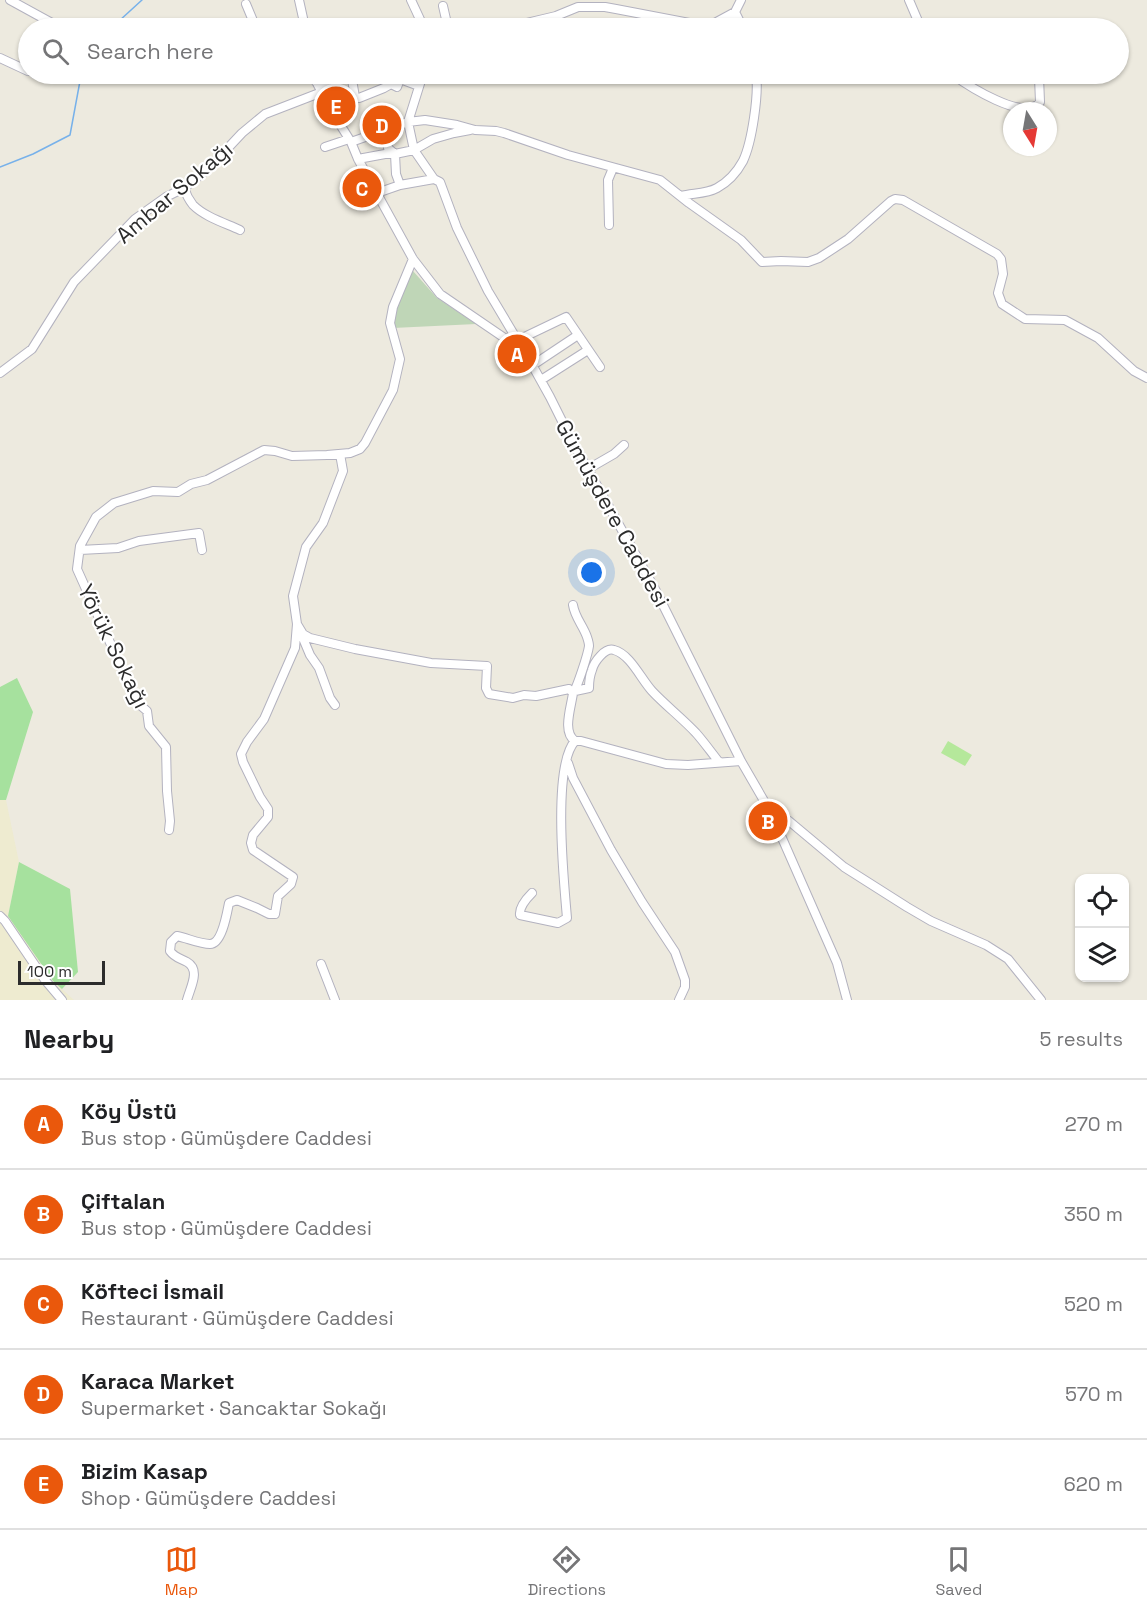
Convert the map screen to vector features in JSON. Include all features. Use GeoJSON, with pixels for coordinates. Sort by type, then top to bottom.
{"type":"FeatureCollection","features":[{"type":"Feature","properties":{"kind":"street"},"geometry":{"type":"LineString","coordinates":[[10,0],[43,18]]}},
{"type":"Feature","properties":{"kind":"street"},"geometry":{"type":"LineString","coordinates":[[299,0],[303,18]]}},
{"type":"Feature","properties":{"kind":"street"},"geometry":{"type":"LineString","coordinates":[[724,18],[735,12],[741,0]]}},
{"type":"Feature","properties":{"kind":"street"},"geometry":{"type":"LineString","coordinates":[[909,0],[917,18]]}},
{"type":"Feature","properties":{"kind":"street"},"geometry":{"type":"LineString","coordinates":[[414,2],[420,18]]}},
{"type":"Feature","properties":{"kind":"street"},"geometry":{"type":"LineString","coordinates":[[246,4],[252,18]]}},
{"type":"Feature","properties":{"kind":"street"},"geometry":{"type":"LineString","coordinates":[[443,6],[446,18]]}},
{"type":"Feature","properties":{"kind":"street"},"geometry":{"type":"LineString","coordinates":[[548,18],[578,7],[605,7],[663,18]]}},
{"type":"Feature","properties":{"kind":"street"},"geometry":{"type":"LineString","coordinates":[[735,12],[738,18]]}},
{"type":"Feature","properties":{"kind":"street"},"geometry":{"type":"LineString","coordinates":[[0,58],[18,66]]}},
{"type":"Feature","properties":{"kind":"street","name":"Gümüşdere Caddesi"},"geometry":{"type":"LineString","coordinates":[[317,84],[350,140],[358,159],[413,259],[440,294],[525,351],[656,591],[741,761],[771,813],[837,963],[847,1000]]}},
{"type":"Feature","properties":{"kind":"street"},"geometry":{"type":"LineString","coordinates":[[321,84],[359,98],[390,84],[397,87],[398,84]]}},
{"type":"Feature","properties":{"kind":"street"},"geometry":{"type":"LineString","coordinates":[[353,84],[355,97]]}},
{"type":"Feature","properties":{"kind":"street"},"geometry":{"type":"LineString","coordinates":[[414,84],[419,86],[408,122],[414,150],[434,179],[440,182],[465,246],[488,291],[525,351]]}},
{"type":"Feature","properties":{"kind":"street"},"geometry":{"type":"LineString","coordinates":[[681,196],[713,190],[724,183],[741,165],[747,151],[758,84]]}},
{"type":"Feature","properties":{"kind":"street"},"geometry":{"type":"LineString","coordinates":[[967,84],[996,100],[1026,108],[1036,106],[1040,102],[1039,84]]}},
{"type":"Feature","properties":{"kind":"street","name":"Ambar Sokağı"},"geometry":{"type":"LineString","coordinates":[[0,373],[32,349],[74,282],[135,219],[166,197],[184,188],[211,166],[242,133],[265,114],[322,92]]}},
{"type":"Feature","properties":{"kind":"street"},"geometry":{"type":"LineString","coordinates":[[336,118],[355,97]]}},
{"type":"Feature","properties":{"kind":"street"},"geometry":{"type":"LineString","coordinates":[[325,147],[408,122],[433,120],[475,130]]}},
{"type":"Feature","properties":{"kind":"street"},"geometry":{"type":"LineString","coordinates":[[386,130],[388,148],[395,154],[399,184]]}},
{"type":"Feature","properties":{"kind":"street"},"geometry":{"type":"LineString","coordinates":[[358,159],[414,150],[434,139],[453,133],[475,130],[504,133],[568,155],[660,180],[741,240],[762,262],[808,262],[819,258],[849,239],[891,201],[903,200],[997,254],[1001,259],[1003,274],[998,293],[1002,304],[1025,319],[1065,320],[1098,338],[1134,371],[1147,378]]}},
{"type":"Feature","properties":{"kind":"street"},"geometry":{"type":"LineString","coordinates":[[609,225],[608,180],[613,168]]}},
{"type":"Feature","properties":{"kind":"street"},"geometry":{"type":"LineString","coordinates":[[377,193],[399,184],[434,179]]}},
{"type":"Feature","properties":{"kind":"street"},"geometry":{"type":"LineString","coordinates":[[184,188],[195,207],[240,230]]}},
{"type":"Feature","properties":{"kind":"street","name":"Yörük Sokağı"},"geometry":{"type":"LineString","coordinates":[[169,830],[166,747],[149,726],[147,711],[134,696],[77,569],[80,546],[96,517],[114,502],[153,491],[178,492],[191,484],[207,480],[264,450],[292,456],[340,453],[360,449],[393,390],[400,359],[390,323],[393,307],[413,259]]}},
{"type":"Feature","properties":{"kind":"street"},"geometry":{"type":"LineString","coordinates":[[518,340],[566,317],[600,367]]}},
{"type":"Feature","properties":{"kind":"street"},"geometry":{"type":"LineString","coordinates":[[533,365],[578,335]]}},
{"type":"Feature","properties":{"kind":"street"},"geometry":{"type":"LineString","coordinates":[[541,380],[588,350]]}},
{"type":"Feature","properties":{"kind":"street"},"geometry":{"type":"LineString","coordinates":[[588,469],[614,454],[624,444]]}},
{"type":"Feature","properties":{"kind":"street"},"geometry":{"type":"LineString","coordinates":[[187,1000],[195,973],[192,966],[174,957],[170,951],[171,942],[177,936],[208,944],[215,943],[226,918],[229,903],[237,900],[269,914],[275,914],[278,896],[291,884],[293,877],[254,850],[251,843],[253,835],[268,817],[268,809],[243,762],[242,754],[247,742],[264,719],[295,648],[297,624],[293,596],[306,547],[323,523],[344,471],[340,453]]}},
{"type":"Feature","properties":{"kind":"street"},"geometry":{"type":"LineString","coordinates":[[80,550],[118,548],[139,541],[200,533],[202,550]]}},
{"type":"Feature","properties":{"kind":"street"},"geometry":{"type":"LineString","coordinates":[[573,605],[574,614],[584,630],[589,647],[574,692],[567,731],[570,738],[666,764],[688,765],[741,761]]}},
{"type":"Feature","properties":{"kind":"street"},"geometry":{"type":"LineString","coordinates":[[297,624],[303,634],[310,638],[355,649],[431,663],[487,666],[486,688],[489,694],[513,698],[524,695],[546,695],[565,689],[574,692],[589,688],[592,669],[598,659],[607,650],[616,650],[637,670],[654,693],[696,733],[719,762]]}},
{"type":"Feature","properties":{"kind":"street"},"geometry":{"type":"LineString","coordinates":[[297,624],[334,705]]}},
{"type":"Feature","properties":{"kind":"street"},"geometry":{"type":"LineString","coordinates":[[531,893],[519,911],[520,915],[558,923],[567,918],[561,795],[568,756],[575,741]]}},
{"type":"Feature","properties":{"kind":"street"},"geometry":{"type":"LineString","coordinates":[[568,756],[573,778],[611,850],[675,952],[685,980],[680,1000]]}},
{"type":"Feature","properties":{"kind":"street"},"geometry":{"type":"LineString","coordinates":[[771,813],[789,821],[844,867],[907,908],[1002,953],[1041,1000]]}},
{"type":"Feature","properties":{"kind":"street"},"geometry":{"type":"LineString","coordinates":[[0,916],[45,980],[62,1000]]}},
{"type":"Feature","properties":{"kind":"street"},"geometry":{"type":"LineString","coordinates":[[321,964],[335,1000]]}},
{"type":"Feature","properties":{"kind":"shaded area"},"geometry":{"type":"Polygon","coordinates":[[[0,800],[6,800],[19,862],[8,916],[53,981],[74,1000],[0,1000],[0,800]]]}},
{"type":"Feature","properties":{"kind":"green space"},"geometry":{"type":"Polygon","coordinates":[[[413,271],[437,298],[476,324],[393,328],[400,298],[413,271]]]}},
{"type":"Feature","properties":{"kind":"green space"},"geometry":{"type":"Polygon","coordinates":[[[17,678],[33,712],[6,800],[0,800],[0,687],[17,678]]]}},
{"type":"Feature","properties":{"kind":"green space"},"geometry":{"type":"Polygon","coordinates":[[[948,741],[972,755],[965,766],[941,753],[948,741]]]}},
{"type":"Feature","properties":{"kind":"green space"},"geometry":{"type":"Polygon","coordinates":[[[19,862],[70,889],[78,972],[62,989],[53,981],[8,916],[19,862]]]}},
{"type":"Feature","properties":{"kind":"waterway"},"geometry":{"type":"LineString","coordinates":[[122,18],[142,0]]}},
{"type":"Feature","properties":{"kind":"waterway"},"geometry":{"type":"LineString","coordinates":[[0,167],[33,154],[70,135],[79,84]]}},
{"type":"Feature","properties":{"kind":"place","name":"Bizim Kasap"},"geometry":{"type":"Point","coordinates":[336,106]}},
{"type":"Feature","properties":{"kind":"place","name":"Karaca Market"},"geometry":{"type":"Point","coordinates":[382,125]}},
{"type":"Feature","properties":{"kind":"place","name":"Köfteci İsmail"},"geometry":{"type":"Point","coordinates":[362,188]}},
{"type":"Feature","properties":{"kind":"place","name":"Köy Üstü"},"geometry":{"type":"Point","coordinates":[517,354]}},
{"type":"Feature","properties":{"kind":"place","name":"Çiftalan"},"geometry":{"type":"Point","coordinates":[768,821]}}]}
